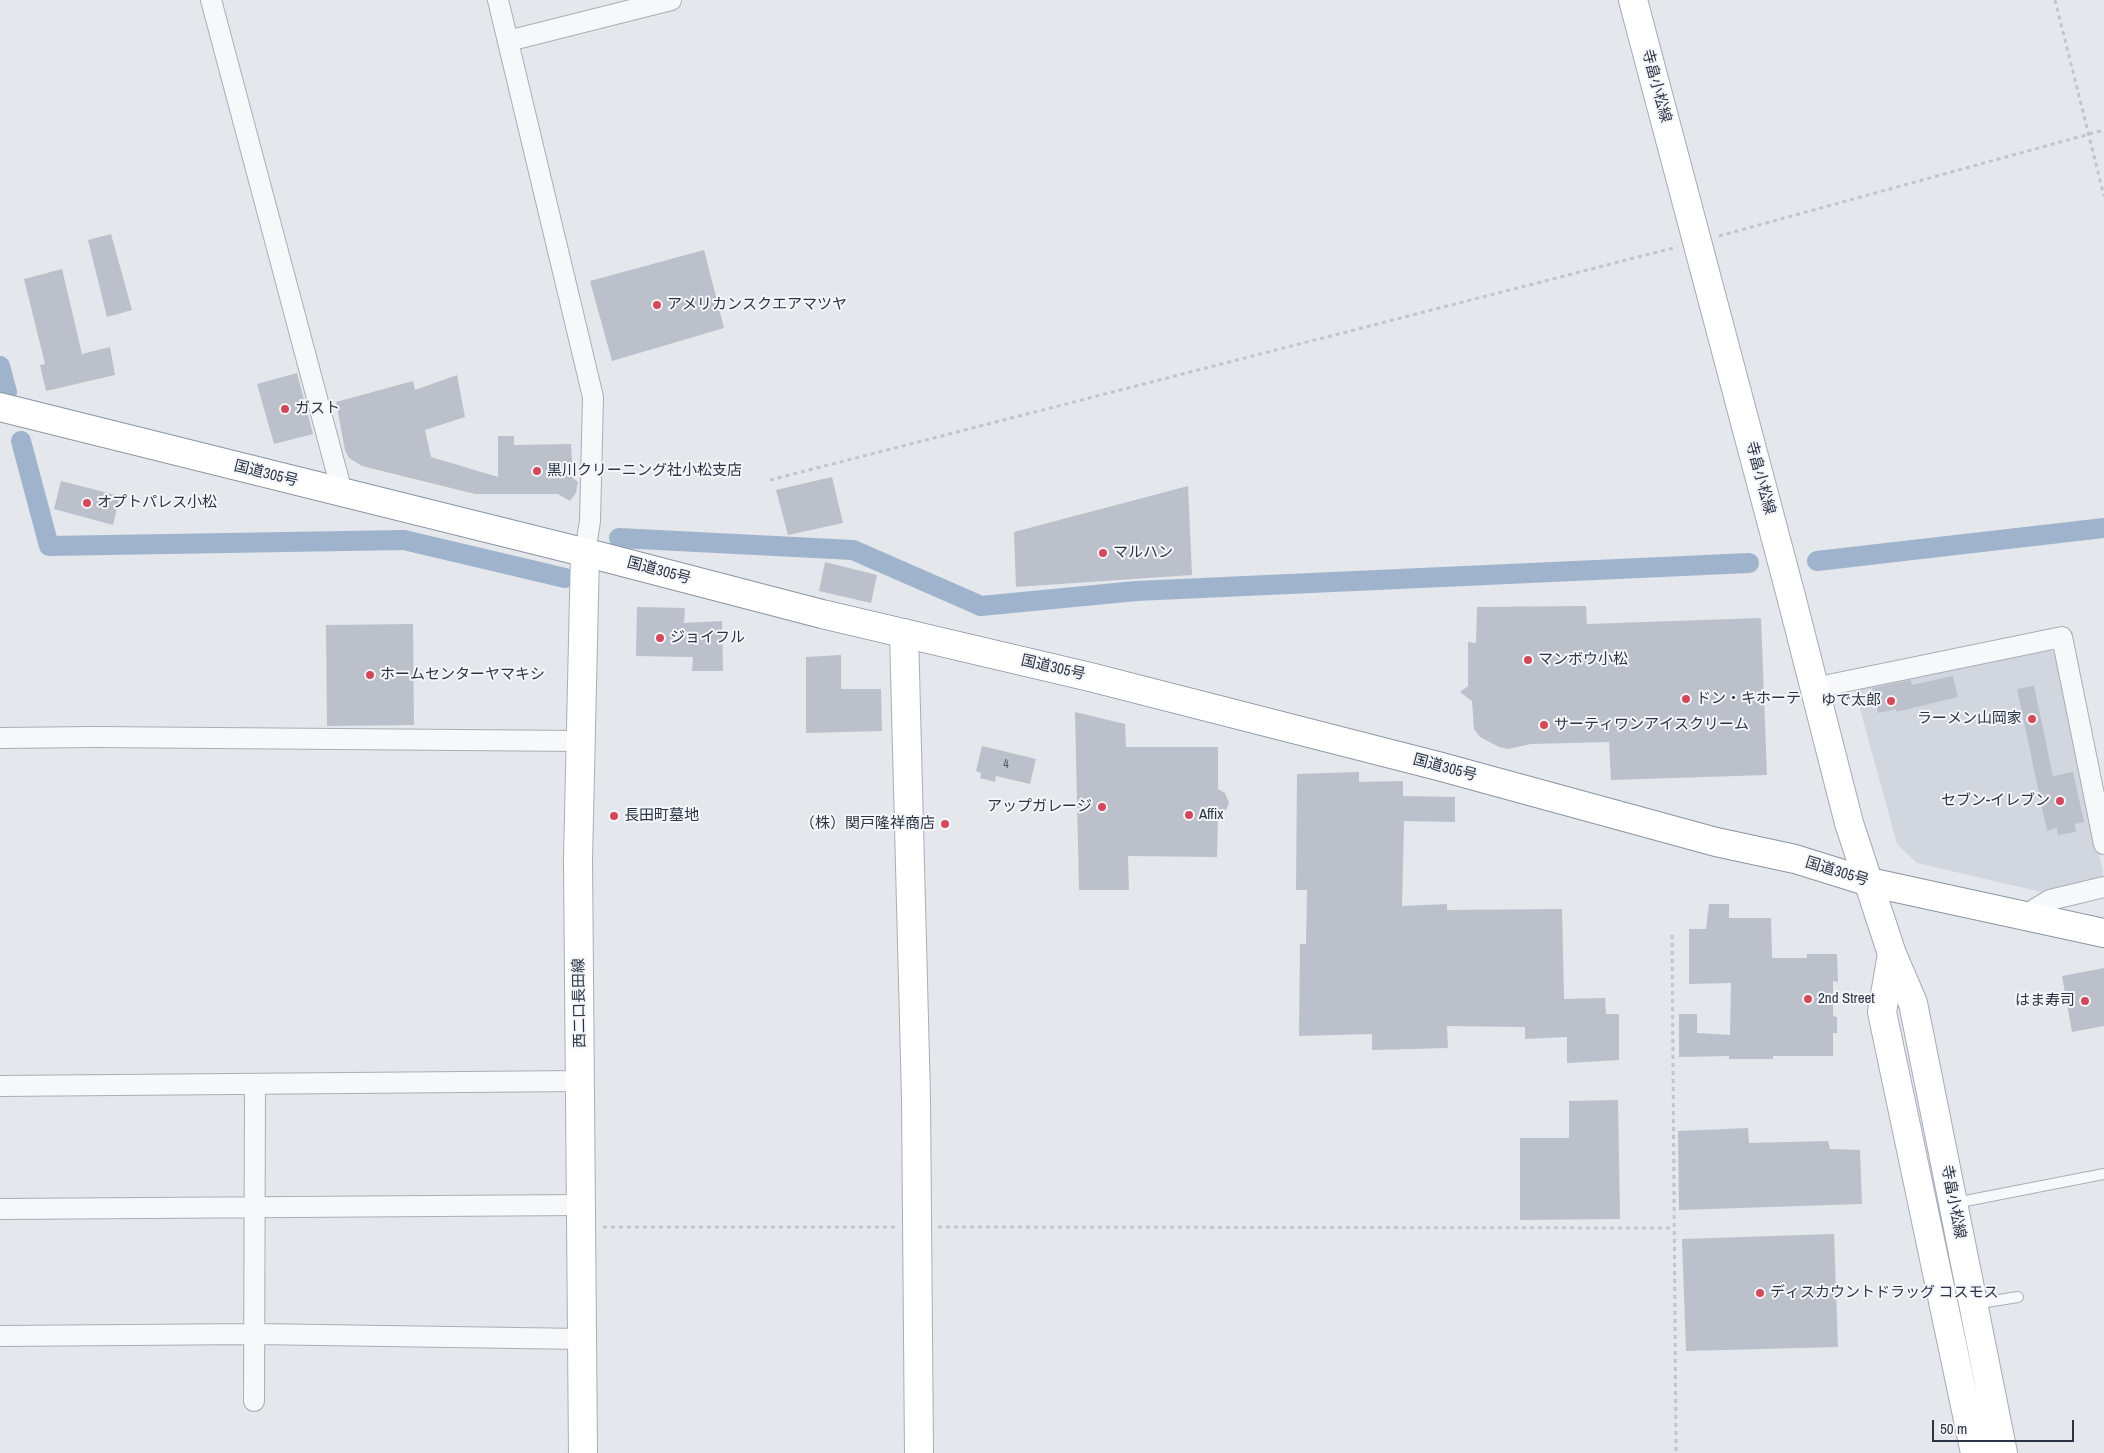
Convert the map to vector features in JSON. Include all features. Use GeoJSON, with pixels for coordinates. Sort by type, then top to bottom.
{"type":"FeatureCollection","features":[{"type":"Feature","properties":{"kind":"main road","name":"寺畠小松線"},"geometry":{"type":"LineString","coordinates":[[1633,0],[1684,245],[1814,688],[1849,823],[1892,954],[1913,1003],[2003,1453]]}},
{"type":"Feature","properties":{"kind":"main road","name":"国道305号"},"geometry":{"type":"LineString","coordinates":[[0,407],[904,633],[1100,679],[1418,761],[1716,842],[1795,859],[1869,882],[2104,933]]}},
{"type":"Feature","properties":{"kind":"main road","name":"西二口長田線"},"geometry":{"type":"LineString","coordinates":[[583,1453],[578,859],[585,553]]}},
{"type":"Feature","properties":{"kind":"main road"},"geometry":{"type":"LineString","coordinates":[[904,633],[917,1227],[919,1453]]}},
{"type":"Feature","properties":{"kind":"main road","name":"寺畠小松線"},"geometry":{"type":"LineString","coordinates":[[1892,954],[1882,1012],[1975,1453]]}},
{"type":"Feature","properties":{"kind":"street"},"geometry":{"type":"LineString","coordinates":[[211,0],[342,492]]}},
{"type":"Feature","properties":{"kind":"street"},"geometry":{"type":"LineString","coordinates":[[498,0],[593,397],[590,521],[585,553]]}},
{"type":"Feature","properties":{"kind":"street"},"geometry":{"type":"LineString","coordinates":[[508,41],[671,0]]}},
{"type":"Feature","properties":{"kind":"street"},"geometry":{"type":"LineString","coordinates":[[1814,688],[2062,637],[2104,844]]}},
{"type":"Feature","properties":{"kind":"street"},"geometry":{"type":"LineString","coordinates":[[0,738],[580,741]]}},
{"type":"Feature","properties":{"kind":"street"},"geometry":{"type":"LineString","coordinates":[[2024,915],[2050,900],[2104,887]]}},
{"type":"Feature","properties":{"kind":"street"},"geometry":{"type":"LineString","coordinates":[[0,1086],[581,1081]]}},
{"type":"Feature","properties":{"kind":"street"},"geometry":{"type":"LineString","coordinates":[[254,1401],[255,1084]]}},
{"type":"Feature","properties":{"kind":"street"},"geometry":{"type":"LineString","coordinates":[[0,1209],[254,1207],[581,1216]]}},
{"type":"Feature","properties":{"kind":"street"},"geometry":{"type":"LineString","coordinates":[[0,1336],[254,1334],[582,1339]]}},
{"type":"Feature","properties":{"kind":"lane"},"geometry":{"type":"LineString","coordinates":[[1954,1204],[2104,1174]]}},
{"type":"Feature","properties":{"kind":"lane"},"geometry":{"type":"LineString","coordinates":[[1973,1305],[2018,1297]]}},
{"type":"Feature","properties":{"kind":"path"},"geometry":{"type":"LineString","coordinates":[[2055,0],[2104,196]]}},
{"type":"Feature","properties":{"kind":"path"},"geometry":{"type":"LineString","coordinates":[[770,480],[1684,245],[2104,130]]}},
{"type":"Feature","properties":{"kind":"path"},"geometry":{"type":"LineString","coordinates":[[1672,936],[1676,1453]]}},
{"type":"Feature","properties":{"kind":"path"},"geometry":{"type":"LineString","coordinates":[[581,1216],[917,1227],[1673,1228]]}},
{"type":"Feature","properties":{"kind":"shaded area"},"geometry":{"type":"Polygon","coordinates":[[[2048,648],[2060,655],[2104,879],[2046,893],[1917,863],[1897,844],[1854,687],[2048,648]]]}},
{"type":"Feature","properties":{"kind":"building"},"geometry":{"type":"Polygon","coordinates":[[[111,234],[132,310],[107,317],[88,240],[111,234]]]}},
{"type":"Feature","properties":{"kind":"building","name":"アメリカンスクエアマツヤ"},"geometry":{"type":"Polygon","coordinates":[[[704,250],[724,328],[612,361],[590,281],[704,250]]]}},
{"type":"Feature","properties":{"kind":"building"},"geometry":{"type":"Polygon","coordinates":[[[62,269],[82,354],[110,347],[115,375],[46,391],[40,365],[45,364],[24,279],[62,269]]]}},
{"type":"Feature","properties":{"kind":"building","name":"ガスト"},"geometry":{"type":"Polygon","coordinates":[[[297,373],[313,434],[274,444],[257,384],[297,373]]]}},
{"type":"Feature","properties":{"kind":"building"},"geometry":{"type":"Polygon","coordinates":[[[457,375],[465,417],[425,430],[431,457],[498,477],[498,436],[514,436],[514,445],[571,444],[573,478],[578,482],[576,493],[570,501],[558,494],[475,494],[362,466],[349,458],[345,450],[336,402],[413,381],[415,390],[457,375]]]}},
{"type":"Feature","properties":{"kind":"building"},"geometry":{"type":"Polygon","coordinates":[[[832,477],[843,523],[788,535],[776,490],[832,477]]]}},
{"type":"Feature","properties":{"kind":"building","name":"オプトパレス小松"},"geometry":{"type":"Polygon","coordinates":[[[61,481],[120,496],[113,525],[54,509],[61,481]]]}},
{"type":"Feature","properties":{"kind":"building","name":"マルハン"},"geometry":{"type":"Polygon","coordinates":[[[1188,486],[1192,575],[1016,587],[1014,532],[1188,486]]]}},
{"type":"Feature","properties":{"kind":"building"},"geometry":{"type":"Polygon","coordinates":[[[825,562],[877,575],[871,603],[819,591],[825,562]]]}},
{"type":"Feature","properties":{"kind":"building"},"geometry":{"type":"Polygon","coordinates":[[[1586,606],[1587,624],[1761,618],[1767,775],[1611,780],[1609,742],[1531,744],[1508,749],[1499,747],[1480,737],[1474,729],[1472,701],[1460,692],[1468,686],[1468,642],[1476,643],[1477,607],[1586,606]]]}},
{"type":"Feature","properties":{"kind":"building"},"geometry":{"type":"Polygon","coordinates":[[[637,607],[685,608],[684,623],[722,621],[723,671],[692,671],[693,657],[636,656],[637,607]]]}},
{"type":"Feature","properties":{"kind":"building","name":"ホームセンターヤマキシ"},"geometry":{"type":"Polygon","coordinates":[[[413,624],[414,725],[327,726],[326,625],[413,624]]]}},
{"type":"Feature","properties":{"kind":"building"},"geometry":{"type":"Polygon","coordinates":[[[841,655],[841,689],[881,689],[882,731],[806,733],[806,657],[841,655]]]}},
{"type":"Feature","properties":{"kind":"building"},"geometry":{"type":"Polygon","coordinates":[[[1953,676],[1958,697],[1896,712],[1896,709],[1878,713],[1872,688],[1911,680],[1912,685],[1953,676]]]}},
{"type":"Feature","properties":{"kind":"building"},"geometry":{"type":"Polygon","coordinates":[[[2034,686],[2053,776],[2073,772],[2084,822],[2075,824],[2076,832],[2058,835],[2057,828],[2047,831],[2017,689],[2034,686]]]}},
{"type":"Feature","properties":{"kind":"building"},"geometry":{"type":"Polygon","coordinates":[[[1075,712],[1125,724],[1126,747],[1218,747],[1218,789],[1225,793],[1229,803],[1225,812],[1218,815],[1217,857],[1128,856],[1129,890],[1079,890],[1075,712]]]}},
{"type":"Feature","properties":{"kind":"building"},"geometry":{"type":"Polygon","coordinates":[[[982,746],[1036,759],[1030,784],[996,776],[995,782],[980,778],[981,773],[976,771],[982,746]]]}},
{"type":"Feature","properties":{"kind":"building"},"geometry":{"type":"Polygon","coordinates":[[[1359,772],[1359,782],[1403,781],[1403,796],[1455,797],[1455,822],[1404,821],[1402,906],[1447,904],[1447,910],[1562,909],[1564,999],[1605,998],[1606,1014],[1619,1014],[1619,1060],[1567,1063],[1567,1037],[1525,1039],[1525,1027],[1447,1026],[1448,1048],[1372,1050],[1372,1034],[1299,1036],[1300,944],[1306,944],[1307,890],[1296,890],[1297,774],[1359,772]]]}},
{"type":"Feature","properties":{"kind":"building"},"geometry":{"type":"Polygon","coordinates":[[[1709,904],[1729,904],[1729,918],[1771,918],[1772,958],[1807,958],[1807,954],[1837,954],[1838,982],[1833,981],[1833,1016],[1837,1017],[1837,1033],[1833,1033],[1833,1056],[1773,1056],[1773,1059],[1729,1059],[1729,1056],[1679,1057],[1679,1014],[1697,1014],[1697,1033],[1730,1035],[1731,983],[1689,984],[1689,929],[1706,929],[1709,904]]]}},
{"type":"Feature","properties":{"kind":"building","name":"はま寿司"},"geometry":{"type":"Polygon","coordinates":[[[2104,968],[2104,1026],[2072,1032],[2062,976],[2104,968]]]}},
{"type":"Feature","properties":{"kind":"building"},"geometry":{"type":"Polygon","coordinates":[[[1618,1100],[1620,1219],[1520,1220],[1520,1138],[1569,1138],[1569,1101],[1618,1100]]]}},
{"type":"Feature","properties":{"kind":"building"},"geometry":{"type":"Polygon","coordinates":[[[1748,1128],[1749,1143],[1828,1141],[1830,1149],[1860,1150],[1862,1204],[1679,1210],[1678,1131],[1748,1128]]]}},
{"type":"Feature","properties":{"kind":"building","name":"ディスカウントドラッグ コスモス"},"geometry":{"type":"Polygon","coordinates":[[[1834,1234],[1838,1347],[1686,1351],[1682,1239],[1834,1234]]]}},
{"type":"Feature","properties":{"kind":"waterway"},"geometry":{"type":"LineString","coordinates":[[0,366],[7,392]]}},
{"type":"Feature","properties":{"kind":"waterway"},"geometry":{"type":"LineString","coordinates":[[21,441],[49,546],[404,540],[565,578]]}},
{"type":"Feature","properties":{"kind":"waterway"},"geometry":{"type":"LineString","coordinates":[[1817,561],[2104,528]]}},
{"type":"Feature","properties":{"kind":"waterway"},"geometry":{"type":"LineString","coordinates":[[619,538],[853,550],[981,606],[1136,591],[1749,563]]}},
{"type":"Feature","properties":{"kind":"place","name":"アメリカンスクエアマツヤ"},"geometry":{"type":"Point","coordinates":[657,305]}},
{"type":"Feature","properties":{"kind":"place","name":"ガスト"},"geometry":{"type":"Point","coordinates":[285,409]}},
{"type":"Feature","properties":{"kind":"place","name":"黒川クリーニング社小松支店"},"geometry":{"type":"Point","coordinates":[537,471]}},
{"type":"Feature","properties":{"kind":"place","name":"オプトパレス小松"},"geometry":{"type":"Point","coordinates":[87,503]}},
{"type":"Feature","properties":{"kind":"place","name":"マルハン"},"geometry":{"type":"Point","coordinates":[1103,553]}},
{"type":"Feature","properties":{"kind":"place","name":"ジョイフル"},"geometry":{"type":"Point","coordinates":[660,638]}},
{"type":"Feature","properties":{"kind":"place","name":"マンボウ小松"},"geometry":{"type":"Point","coordinates":[1528,660]}},
{"type":"Feature","properties":{"kind":"place","name":"ホームセンターヤマキシ"},"geometry":{"type":"Point","coordinates":[370,675]}},
{"type":"Feature","properties":{"kind":"place","name":"ドン・キホーテ"},"geometry":{"type":"Point","coordinates":[1686,699]}},
{"type":"Feature","properties":{"kind":"place","name":"ゆで太郎"},"geometry":{"type":"Point","coordinates":[1891,701]}},
{"type":"Feature","properties":{"kind":"place","name":"ラーメン山岡家"},"geometry":{"type":"Point","coordinates":[2032,719]}},
{"type":"Feature","properties":{"kind":"place","name":"サーティワンアイスクリーム"},"geometry":{"type":"Point","coordinates":[1544,725]}},
{"type":"Feature","properties":{"kind":"place","name":"セブン-イレブン"},"geometry":{"type":"Point","coordinates":[2060,801]}},
{"type":"Feature","properties":{"kind":"place","name":"アップガレージ"},"geometry":{"type":"Point","coordinates":[1102,807]}},
{"type":"Feature","properties":{"kind":"place","name":"Affix"},"geometry":{"type":"Point","coordinates":[1189,815]}},
{"type":"Feature","properties":{"kind":"place","name":"長田町墓地"},"geometry":{"type":"Point","coordinates":[614,816]}},
{"type":"Feature","properties":{"kind":"place","name":"（株）関戸隆祥商店"},"geometry":{"type":"Point","coordinates":[945,824]}},
{"type":"Feature","properties":{"kind":"place","name":"2nd Street"},"geometry":{"type":"Point","coordinates":[1808,999]}},
{"type":"Feature","properties":{"kind":"place","name":"はま寿司"},"geometry":{"type":"Point","coordinates":[2085,1001]}},
{"type":"Feature","properties":{"kind":"place","name":"ディスカウントドラッグ コスモス"},"geometry":{"type":"Point","coordinates":[1760,1293]}}]}
